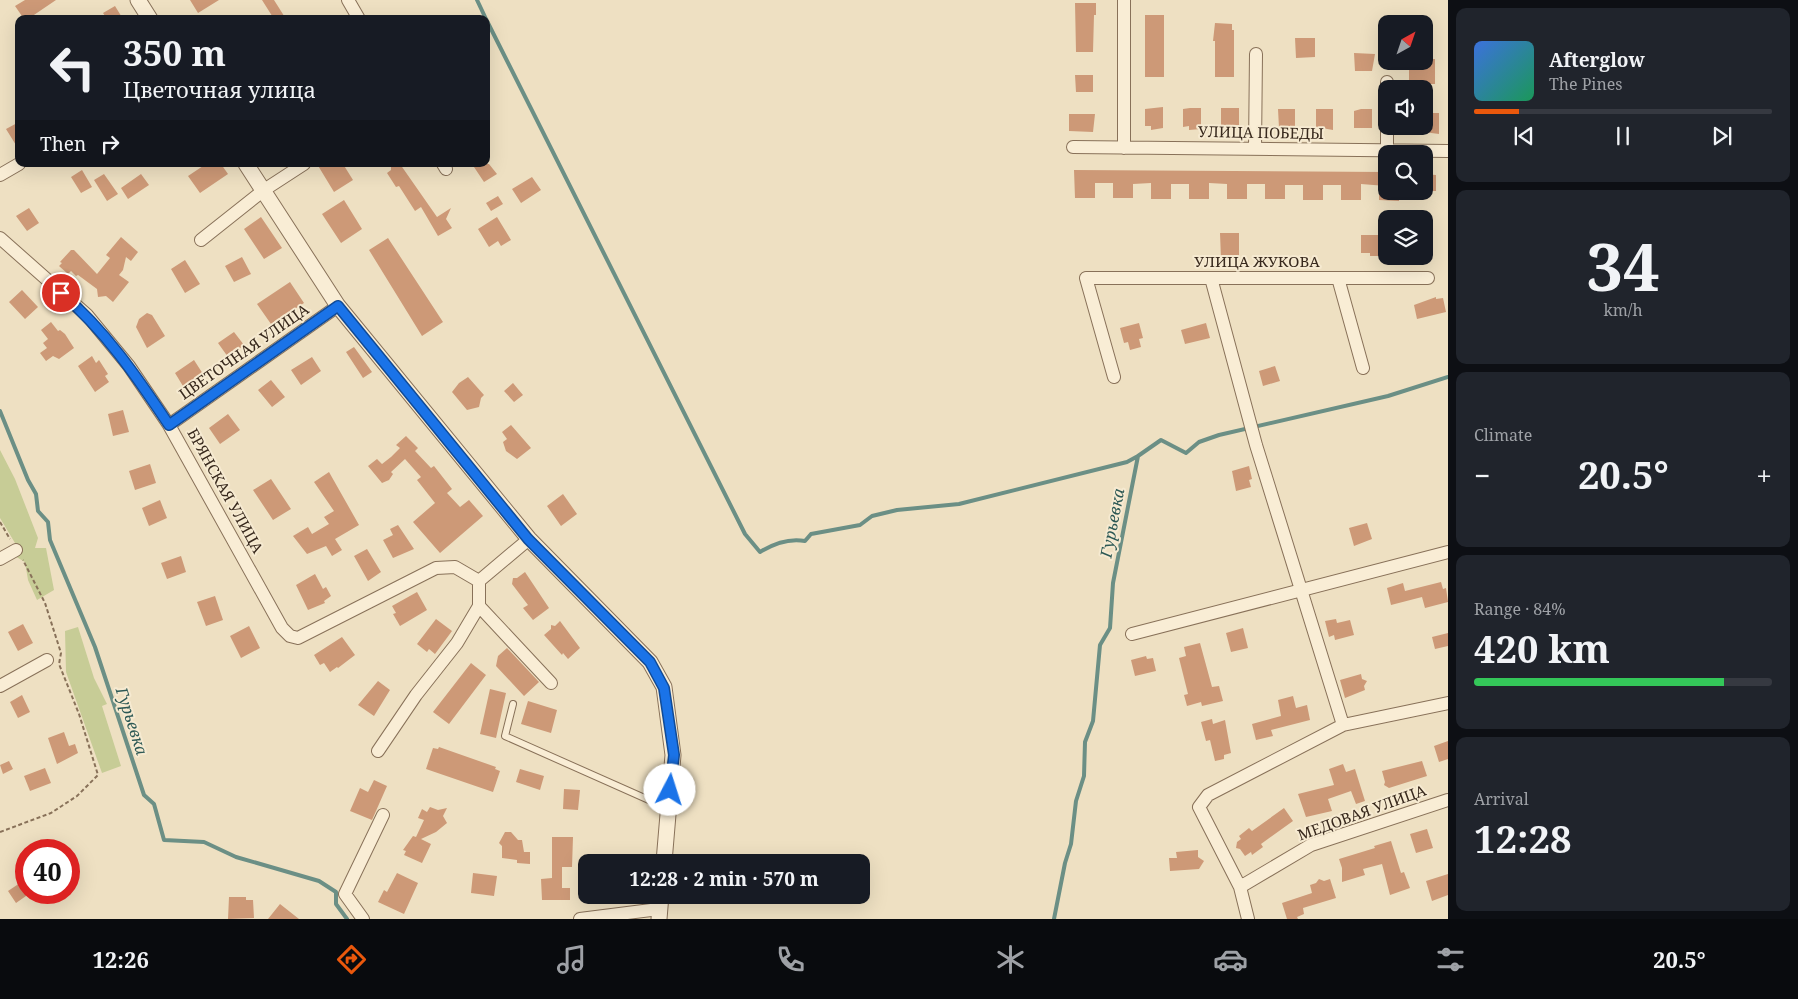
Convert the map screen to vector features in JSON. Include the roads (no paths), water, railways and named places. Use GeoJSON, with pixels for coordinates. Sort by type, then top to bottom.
{"type":"FeatureCollection","features":[{"type":"Feature","properties":{"kind":"street"},"geometry":{"type":"LineString","coordinates":[[138,0],[147,15]]}},
{"type":"Feature","properties":{"kind":"street"},"geometry":{"type":"LineString","coordinates":[[348,0],[357,15]]}},
{"type":"Feature","properties":{"kind":"street"},"geometry":{"type":"LineString","coordinates":[[1124,0],[1124,148]]}},
{"type":"Feature","properties":{"kind":"street"},"geometry":{"type":"LineString","coordinates":[[1255,149],[1256,54]]}},
{"type":"Feature","properties":{"kind":"street","name":"УЛИЦА ПОБЕДЫ"},"geometry":{"type":"LineString","coordinates":[[1073,148],[1378,151]]}},
{"type":"Feature","properties":{"kind":"street","name":"УЛИЦА ПОБЕДЫ"},"geometry":{"type":"LineString","coordinates":[[1433,151],[1448,151]]}},
{"type":"Feature","properties":{"kind":"street"},"geometry":{"type":"LineString","coordinates":[[0,174],[15,166]]}},
{"type":"Feature","properties":{"kind":"street"},"geometry":{"type":"LineString","coordinates":[[248,167],[338,306],[528,539],[650,662],[664,688],[674,755],[665,854]]}},
{"type":"Feature","properties":{"kind":"street"},"geometry":{"type":"LineString","coordinates":[[201,240],[264,190],[299,167]]}},
{"type":"Feature","properties":{"kind":"street","name":"БРЯНСКАЯ УЛИЦА"},"geometry":{"type":"LineString","coordinates":[[0,238],[87,315],[129,366],[169,425],[282,628],[290,636],[298,638],[436,568],[455,567],[479,581]]}},
{"type":"Feature","properties":{"kind":"street","name":"УЛИЦА ЖУКОВА"},"geometry":{"type":"LineString","coordinates":[[1114,377],[1086,278],[1428,278]]}},
{"type":"Feature","properties":{"kind":"street"},"geometry":{"type":"LineString","coordinates":[[1212,278],[1256,445],[1343,725]]}},
{"type":"Feature","properties":{"kind":"street"},"geometry":{"type":"LineString","coordinates":[[1338,278],[1363,368]]}},
{"type":"Feature","properties":{"kind":"street","name":"ЦВЕТОЧНАЯ УЛИЦА"},"geometry":{"type":"LineString","coordinates":[[169,425],[338,306]]}},
{"type":"Feature","properties":{"kind":"street"},"geometry":{"type":"LineString","coordinates":[[378,751],[416,695],[456,643],[479,606],[479,581],[528,539]]}},
{"type":"Feature","properties":{"kind":"street"},"geometry":{"type":"LineString","coordinates":[[0,560],[16,550]]}},
{"type":"Feature","properties":{"kind":"street"},"geometry":{"type":"LineString","coordinates":[[1132,634],[1448,552]]}},
{"type":"Feature","properties":{"kind":"street"},"geometry":{"type":"LineString","coordinates":[[479,606],[552,683]]}},
{"type":"Feature","properties":{"kind":"street"},"geometry":{"type":"LineString","coordinates":[[0,686],[46,660]]}},
{"type":"Feature","properties":{"kind":"street"},"geometry":{"type":"LineString","coordinates":[[1248,919],[1240,887],[1198,807],[1208,794],[1343,725],[1448,703]]}},
{"type":"Feature","properties":{"kind":"street","name":"МЕДОВАЯ УЛИЦА"},"geometry":{"type":"LineString","coordinates":[[1240,887],[1311,845],[1448,800]]}},
{"type":"Feature","properties":{"kind":"street"},"geometry":{"type":"LineString","coordinates":[[362,919],[345,894],[383,815]]}},
{"type":"Feature","properties":{"kind":"street"},"geometry":{"type":"LineString","coordinates":[[580,919],[660,908]]}},
{"type":"Feature","properties":{"kind":"lane"},"geometry":{"type":"LineString","coordinates":[[514,704],[505,736],[668,808]]}},
{"type":"Feature","properties":{"kind":"waterway"},"geometry":{"type":"LineString","coordinates":[[477,0],[484,15]]}},
{"type":"Feature","properties":{"kind":"waterway"},"geometry":{"type":"LineString","coordinates":[[490,27],[745,534],[760,552],[781,542],[805,541],[811,534],[860,525],[872,516],[897,510],[959,504],[1127,462],[1138,456]]}},
{"type":"Feature","properties":{"kind":"waterway","name":"Гурьевка"},"geometry":{"type":"LineString","coordinates":[[1054,919],[1065,863],[1071,844],[1076,801],[1084,776],[1085,742],[1093,721],[1100,645],[1110,628],[1113,583],[1138,456],[1161,440],[1186,453],[1199,442],[1219,435],[1388,396],[1448,377]]}},
{"type":"Feature","properties":{"kind":"waterway","name":"Гурьевка"},"geometry":{"type":"LineString","coordinates":[[0,411],[28,480],[36,494],[38,511],[48,522],[50,540],[95,647],[144,795],[154,804],[164,840],[204,842],[236,857],[319,881],[336,892],[336,904],[347,919]]}}]}
